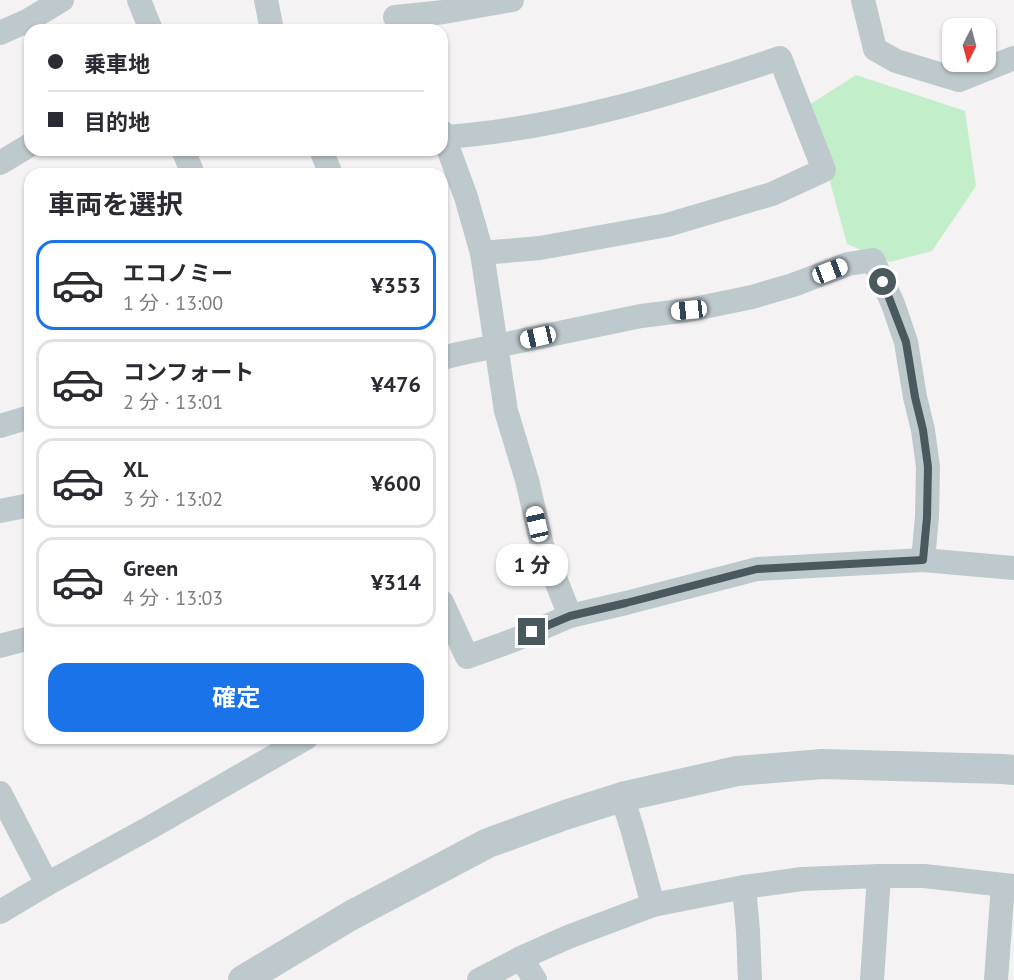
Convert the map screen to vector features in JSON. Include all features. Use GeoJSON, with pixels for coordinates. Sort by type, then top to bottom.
{"type":"FeatureCollection","features":[{"type":"Feature","properties":{"kind":"street"},"geometry":{"type":"LineString","coordinates":[[0,33],[27,21],[62,0]]}},
{"type":"Feature","properties":{"kind":"street"},"geometry":{"type":"LineString","coordinates":[[139,0],[149,24]]}},
{"type":"Feature","properties":{"kind":"street"},"geometry":{"type":"LineString","coordinates":[[266,0],[271,24]]}},
{"type":"Feature","properties":{"kind":"street"},"geometry":{"type":"LineString","coordinates":[[394,16],[444,12],[512,0]]}},
{"type":"Feature","properties":{"kind":"street"},"geometry":{"type":"LineString","coordinates":[[863,0],[875,49],[896,61],[958,80],[1014,58]]}},
{"type":"Feature","properties":{"kind":"street"},"geometry":{"type":"LineString","coordinates":[[448,135],[480,135],[594,114],[670,93],[780,58],[824,170],[772,194],[667,225],[540,248],[482,253]]}},
{"type":"Feature","properties":{"kind":"street"},"geometry":{"type":"LineString","coordinates":[[448,146],[482,253],[506,411],[527,480],[542,545],[570,616]]}},
{"type":"Feature","properties":{"kind":"street"},"geometry":{"type":"LineString","coordinates":[[0,163],[24,149]]}},
{"type":"Feature","properties":{"kind":"street"},"geometry":{"type":"LineString","coordinates":[[448,356],[629,318],[689,310],[752,297],[793,285],[848,264],[873,260],[893,304],[906,342],[923,430],[928,467],[923,560]]}},
{"type":"Feature","properties":{"kind":"street"},"geometry":{"type":"LineString","coordinates":[[0,426],[24,419]]}},
{"type":"Feature","properties":{"kind":"street"},"geometry":{"type":"LineString","coordinates":[[0,511],[24,506]]}},
{"type":"Feature","properties":{"kind":"street"},"geometry":{"type":"LineString","coordinates":[[448,615],[467,657],[570,616],[757,569],[923,560],[1014,568]]}},
{"type":"Feature","properties":{"kind":"street"},"geometry":{"type":"LineString","coordinates":[[0,646],[24,640]]}},
{"type":"Feature","properties":{"kind":"street"},"geometry":{"type":"LineString","coordinates":[[0,912],[296,744]]}},
{"type":"Feature","properties":{"kind":"street"},"geometry":{"type":"LineString","coordinates":[[243,980],[350,916],[488,843],[565,814],[622,797],[737,771],[822,764],[1014,770]]}},
{"type":"Feature","properties":{"kind":"street"},"geometry":{"type":"LineString","coordinates":[[0,792],[47,884]]}},
{"type":"Feature","properties":{"kind":"street"},"geometry":{"type":"LineString","coordinates":[[622,797],[653,905]]}},
{"type":"Feature","properties":{"kind":"street"},"geometry":{"type":"LineString","coordinates":[[872,980],[879,876]]}},
{"type":"Feature","properties":{"kind":"street"},"geometry":{"type":"LineString","coordinates":[[479,980],[568,937],[653,905],[744,887],[802,879],[924,876],[1009,886],[996,980]]}},
{"type":"Feature","properties":{"kind":"street"},"geometry":{"type":"LineString","coordinates":[[744,887],[750,980]]}},
{"type":"Feature","properties":{"kind":"street"},"geometry":{"type":"LineString","coordinates":[[521,958],[535,980]]}},
{"type":"Feature","properties":{"kind":"green space"},"geometry":{"type":"Polygon","coordinates":[[[856,75],[965,111],[976,186],[932,251],[890,262],[847,244],[809,105],[856,75]]]}},
{"type":"Feature","properties":{"kind":"route"},"geometry":{"type":"LineString","coordinates":[[532,632],[570,616],[757,569],[923,560],[928,467],[923,430],[906,342],[883,282]]}}]}
